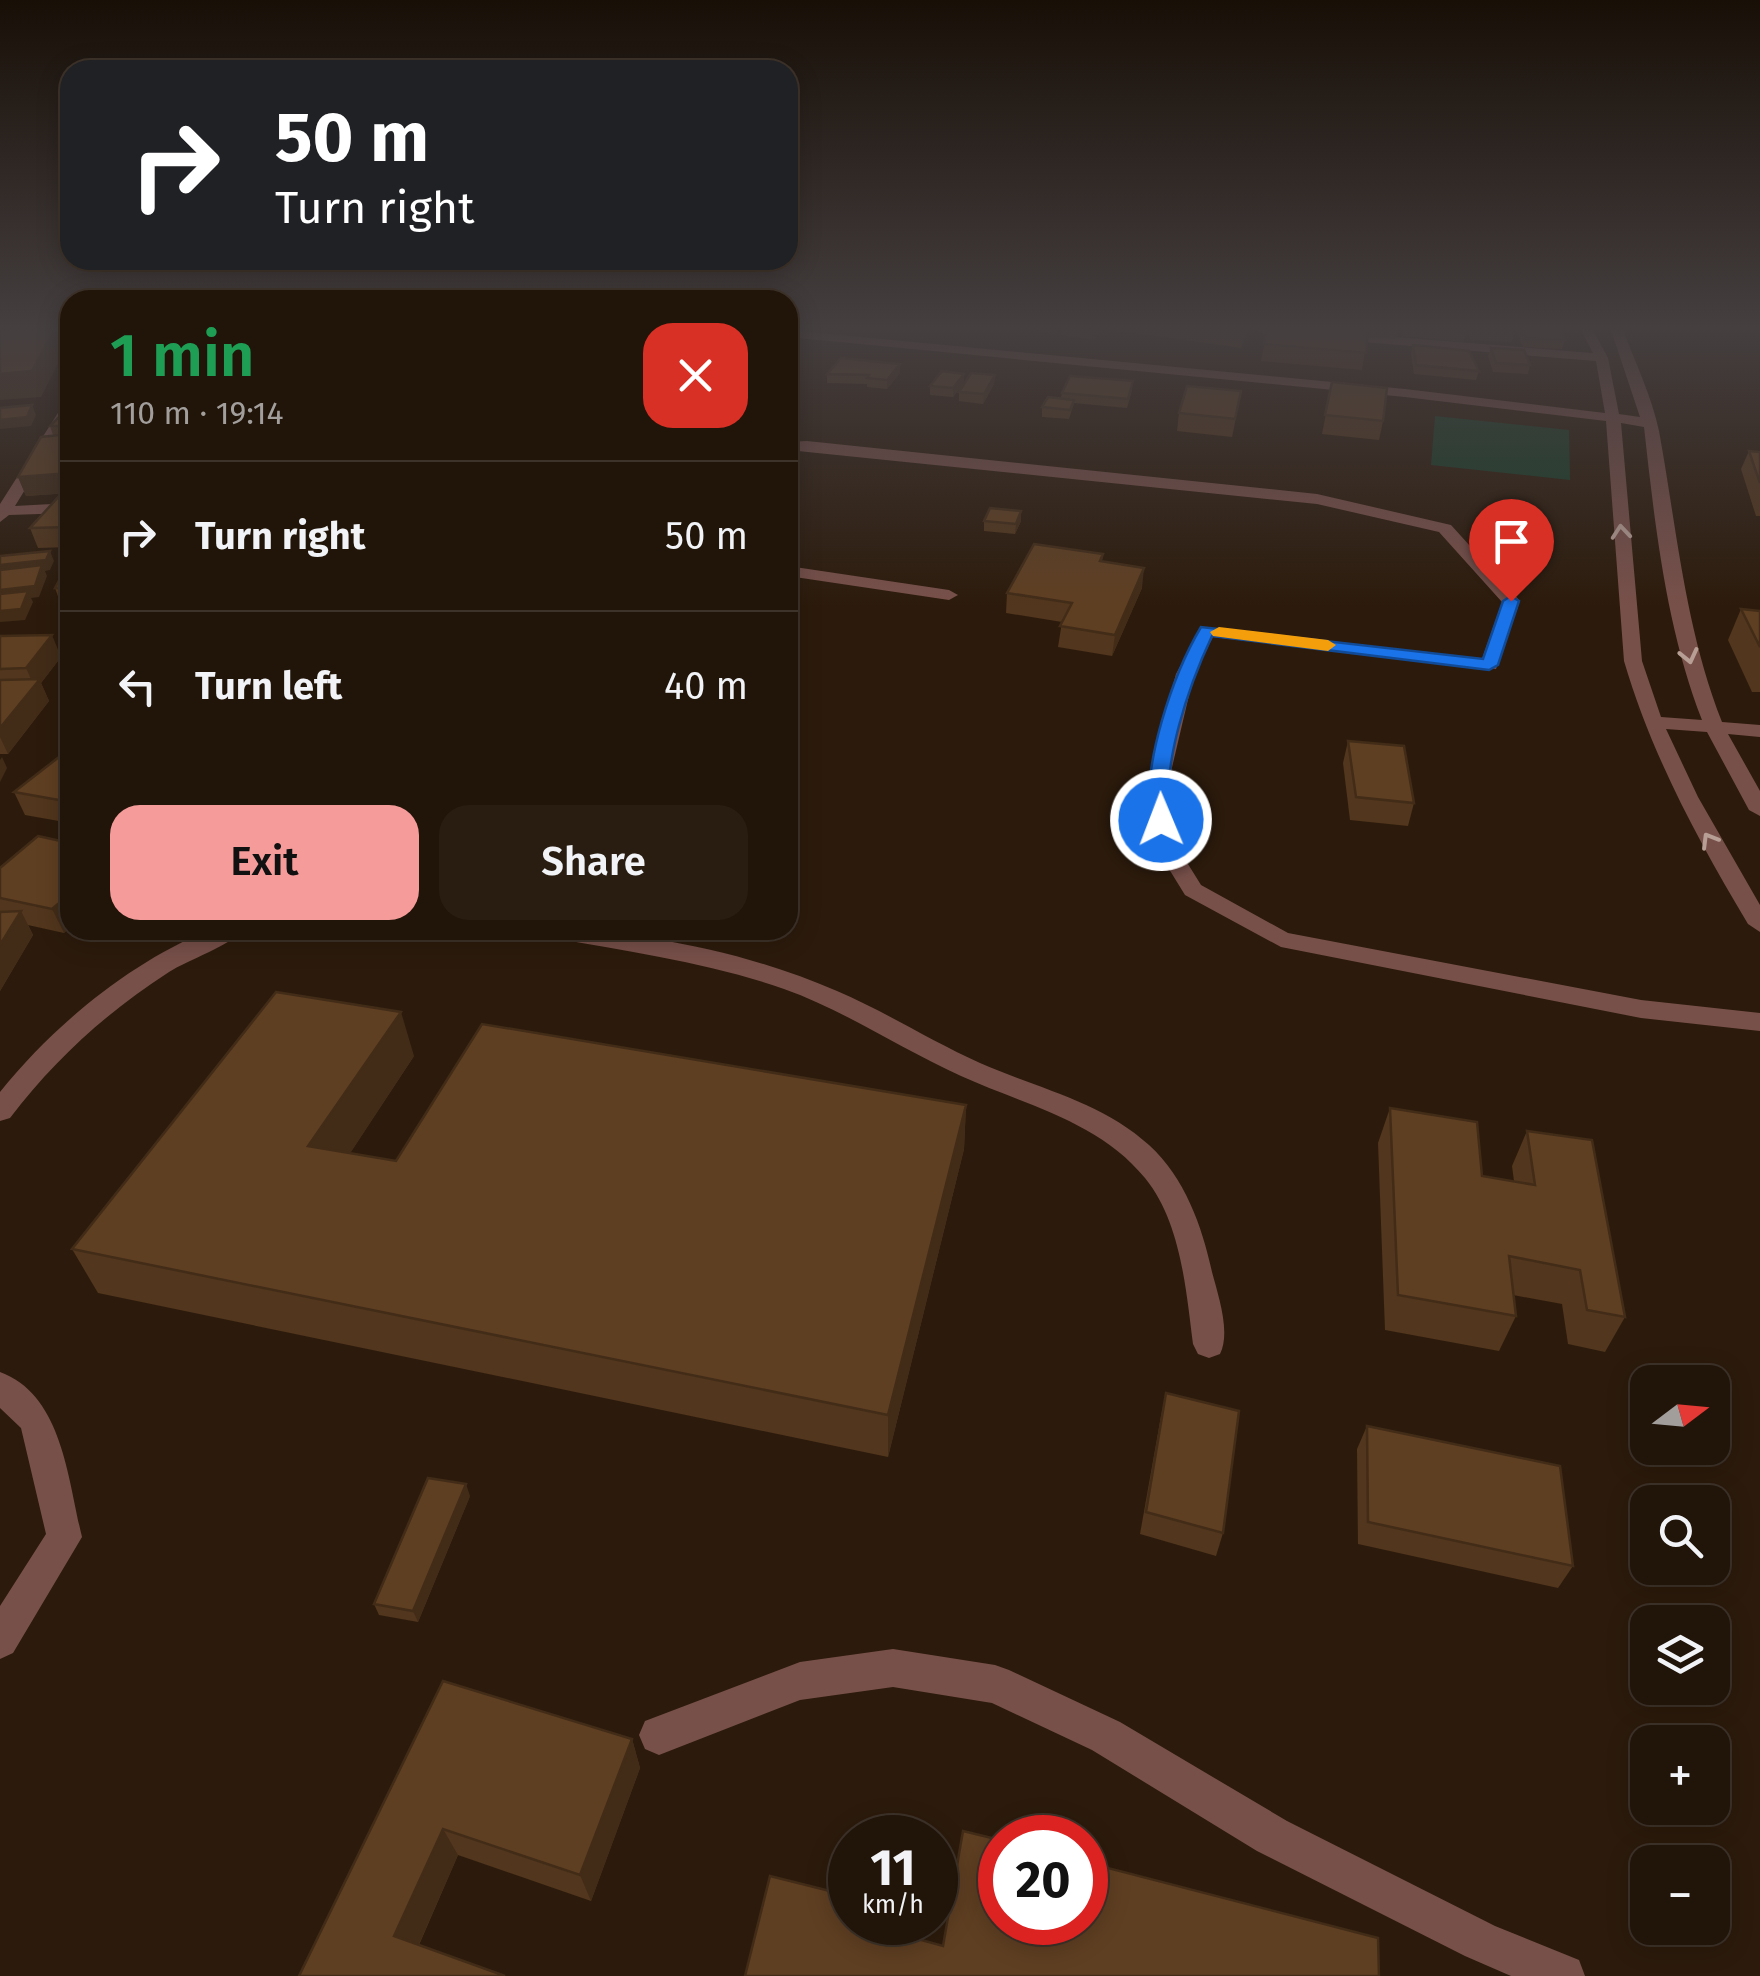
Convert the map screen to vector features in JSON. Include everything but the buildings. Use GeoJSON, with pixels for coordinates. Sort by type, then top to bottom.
{"type":"FeatureCollection","features":[{"type":"Feature","properties":{"kind":"street"},"geometry":{"type":"LineString","coordinates":[[1,513],[60,422]]}},
{"type":"Feature","properties":{"kind":"street"},"geometry":{"type":"LineString","coordinates":[[1613,422],[1633,661],[1654,722],[1696,818],[1760,924]]}},
{"type":"Feature","properties":{"kind":"street"},"geometry":{"type":"LineString","coordinates":[[1650,422],[1663,522],[1691,667],[1715,729],[1760,810]]}},
{"type":"Feature","properties":{"kind":"street"},"geometry":{"type":"LineString","coordinates":[[798,445],[1317,499],[1446,528],[1511,601],[1489,665],[1207,630],[1185,674],[1156,793],[1167,848],[1192,890],[1281,939],[1641,1010],[1760,1022]]}},
{"type":"Feature","properties":{"kind":"street"},"geometry":{"type":"LineString","coordinates":[[1,513],[60,509]]}},
{"type":"Feature","properties":{"kind":"street"},"geometry":{"type":"LineString","coordinates":[[798,573],[949,596]]}},
{"type":"Feature","properties":{"kind":"street"},"geometry":{"type":"LineString","coordinates":[[1654,722],[1760,731]]}},
{"type":"Feature","properties":{"kind":"street"},"geometry":{"type":"LineString","coordinates":[[0,1111],[50,1052],[146,977],[206,940]]}},
{"type":"Feature","properties":{"kind":"street"},"geometry":{"type":"LineString","coordinates":[[603,940],[749,970],[826,996],[922,1049],[1099,1124],[1126,1141],[1159,1174],[1186,1232],[1201,1280],[1209,1344]]}},
{"type":"Feature","properties":{"kind":"street"},"geometry":{"type":"LineString","coordinates":[[0,1386],[36,1421],[64,1537],[0,1640]]}},
{"type":"Feature","properties":{"kind":"street"},"geometry":{"type":"LineString","coordinates":[[659,1735],[800,1681],[893,1668],[995,1684],[1106,1736],[1272,1836],[1480,1941],[1562,1976]]}},
{"type":"Feature","properties":{"kind":"green space"},"geometry":{"type":"Polygon","coordinates":[[[1434,422],[1494,422],[1569,430],[1570,480],[1431,465],[1434,422]]]}},
{"type":"Feature","properties":{"kind":"slow traffic"},"geometry":{"type":"LineString","coordinates":[[1219,632],[1328,645]]}},
{"type":"Feature","properties":{"kind":"route"},"geometry":{"type":"LineString","coordinates":[[1161,820],[1156,793],[1185,674],[1207,630],[1489,665],[1511,601]]}}]}
